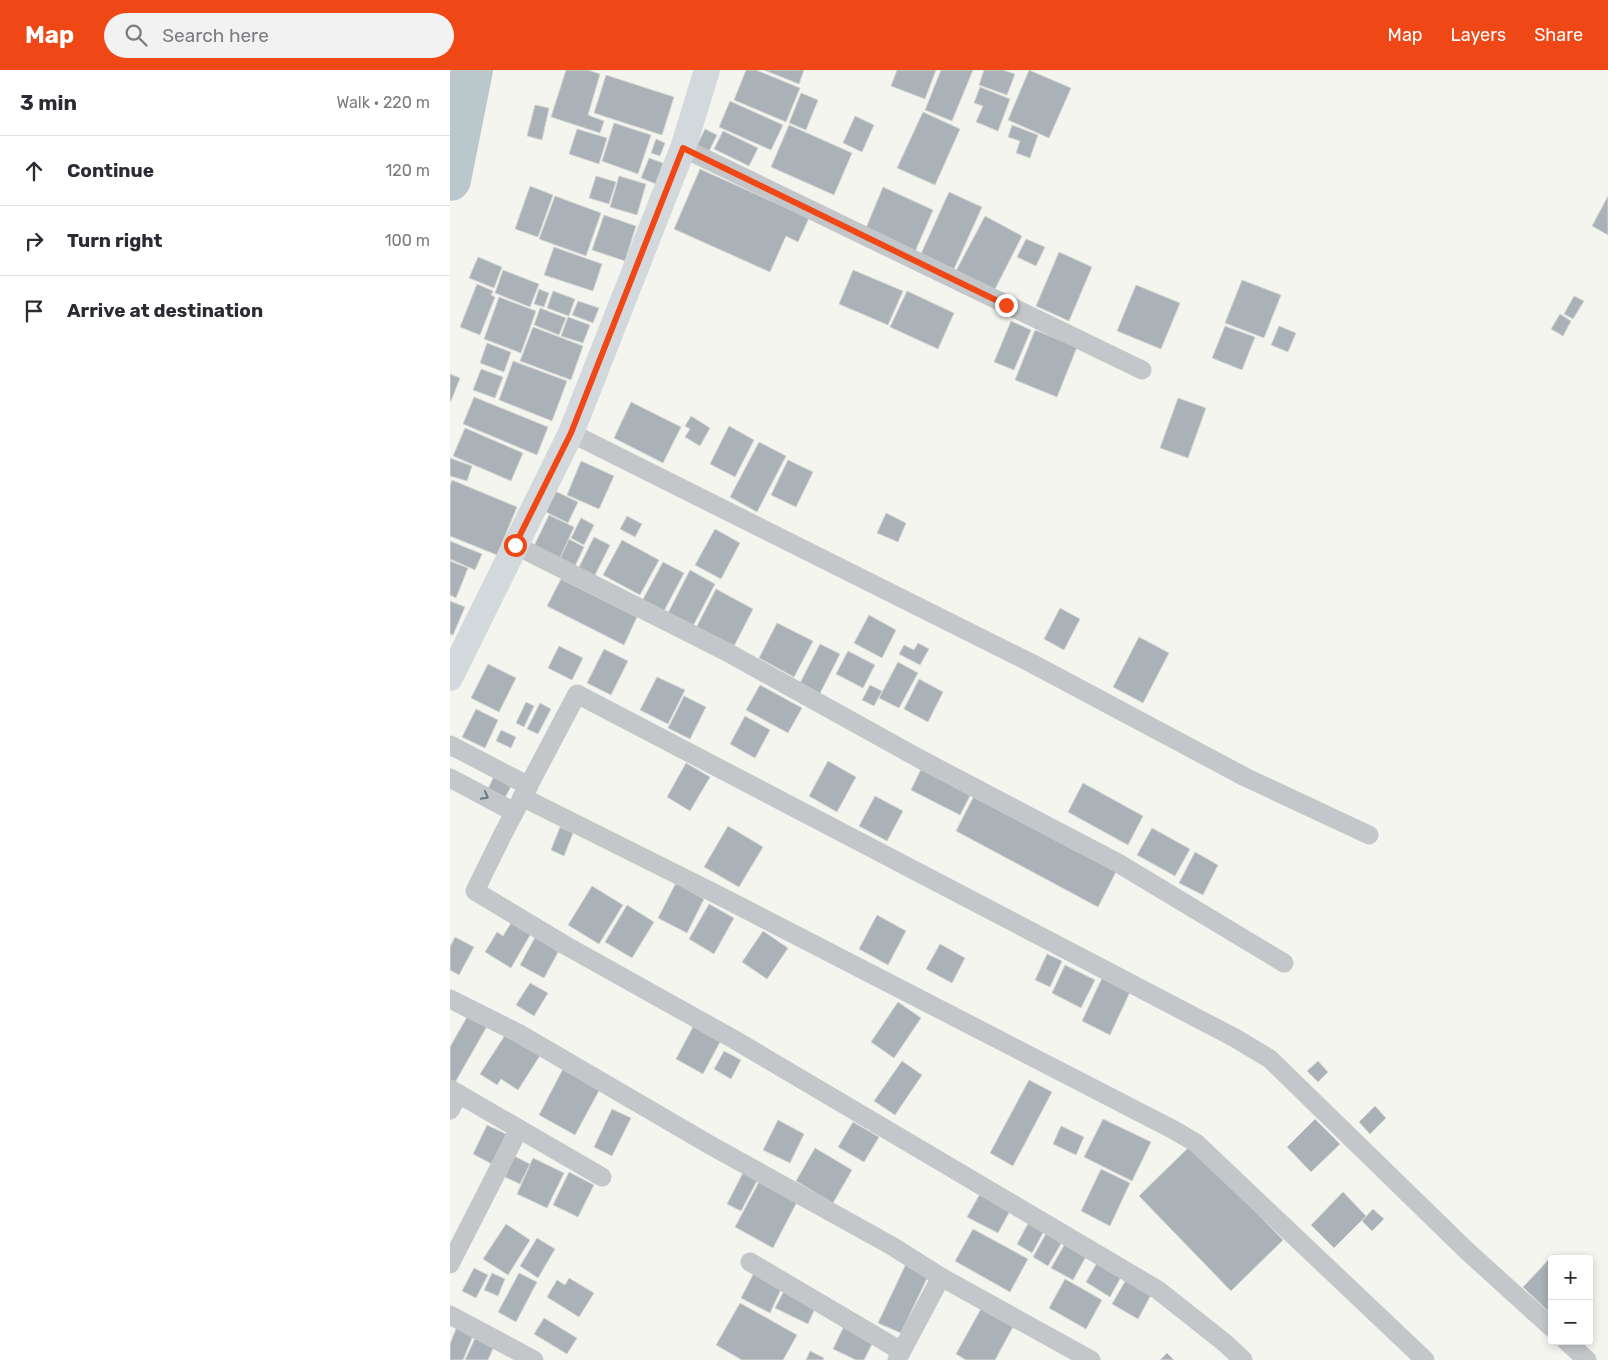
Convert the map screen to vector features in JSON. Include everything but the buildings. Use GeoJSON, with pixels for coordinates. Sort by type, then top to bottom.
{"type":"FeatureCollection","features":[{"type":"Feature","properties":{"kind":"street"},"geometry":{"type":"LineString","coordinates":[[450,678],[571,433],[683,148],[707,70]]}},
{"type":"Feature","properties":{"kind":"street"},"geometry":{"type":"LineString","coordinates":[[683,148],[1142,370]]}},
{"type":"Feature","properties":{"kind":"street"},"geometry":{"type":"LineString","coordinates":[[571,433],[1033,664],[1245,777],[1369,835]]}},
{"type":"Feature","properties":{"kind":"street"},"geometry":{"type":"LineString","coordinates":[[515,545],[727,652],[920,759],[1118,863],[1284,963]]}},
{"type":"Feature","properties":{"kind":"street"},"geometry":{"type":"LineString","coordinates":[[1243,1360],[1225,1342],[1158,1290],[735,1040],[563,944],[475,890],[577,694],[1235,1038],[1270,1059],[1466,1250],[1548,1324]]}},
{"type":"Feature","properties":{"kind":"street"},"geometry":{"type":"LineString","coordinates":[[450,745],[522,798],[767,920],[1196,1143],[1425,1360]]}},
{"type":"Feature","properties":{"kind":"street"},"geometry":{"type":"LineString","coordinates":[[450,778],[522,798]]}},
{"type":"Feature","properties":{"kind":"street"},"geometry":{"type":"LineString","coordinates":[[450,1000],[518,1033],[710,1146],[892,1246],[941,1277],[1091,1360]]}},
{"type":"Feature","properties":{"kind":"street"},"geometry":{"type":"LineString","coordinates":[[453,1098],[519,1129],[602,1177]]}},
{"type":"Feature","properties":{"kind":"street"},"geometry":{"type":"LineString","coordinates":[[450,1264],[519,1129]]}},
{"type":"Feature","properties":{"kind":"street"},"geometry":{"type":"LineString","coordinates":[[750,1262],[899,1356],[941,1277]]}},
{"type":"Feature","properties":{"kind":"street"},"geometry":{"type":"LineString","coordinates":[[450,1315],[534,1360]]}},
{"type":"Feature","properties":{"kind":"street"},"geometry":{"type":"LineString","coordinates":[[1570,1345],[1587,1360]]}},
{"type":"Feature","properties":{"kind":"waterway"},"geometry":{"type":"LineString","coordinates":[[450,180],[472,70]]}},
{"type":"Feature","properties":{"kind":"route"},"geometry":{"type":"LineString","coordinates":[[515,545],[571,433],[683,148],[1006,305]]}}]}
